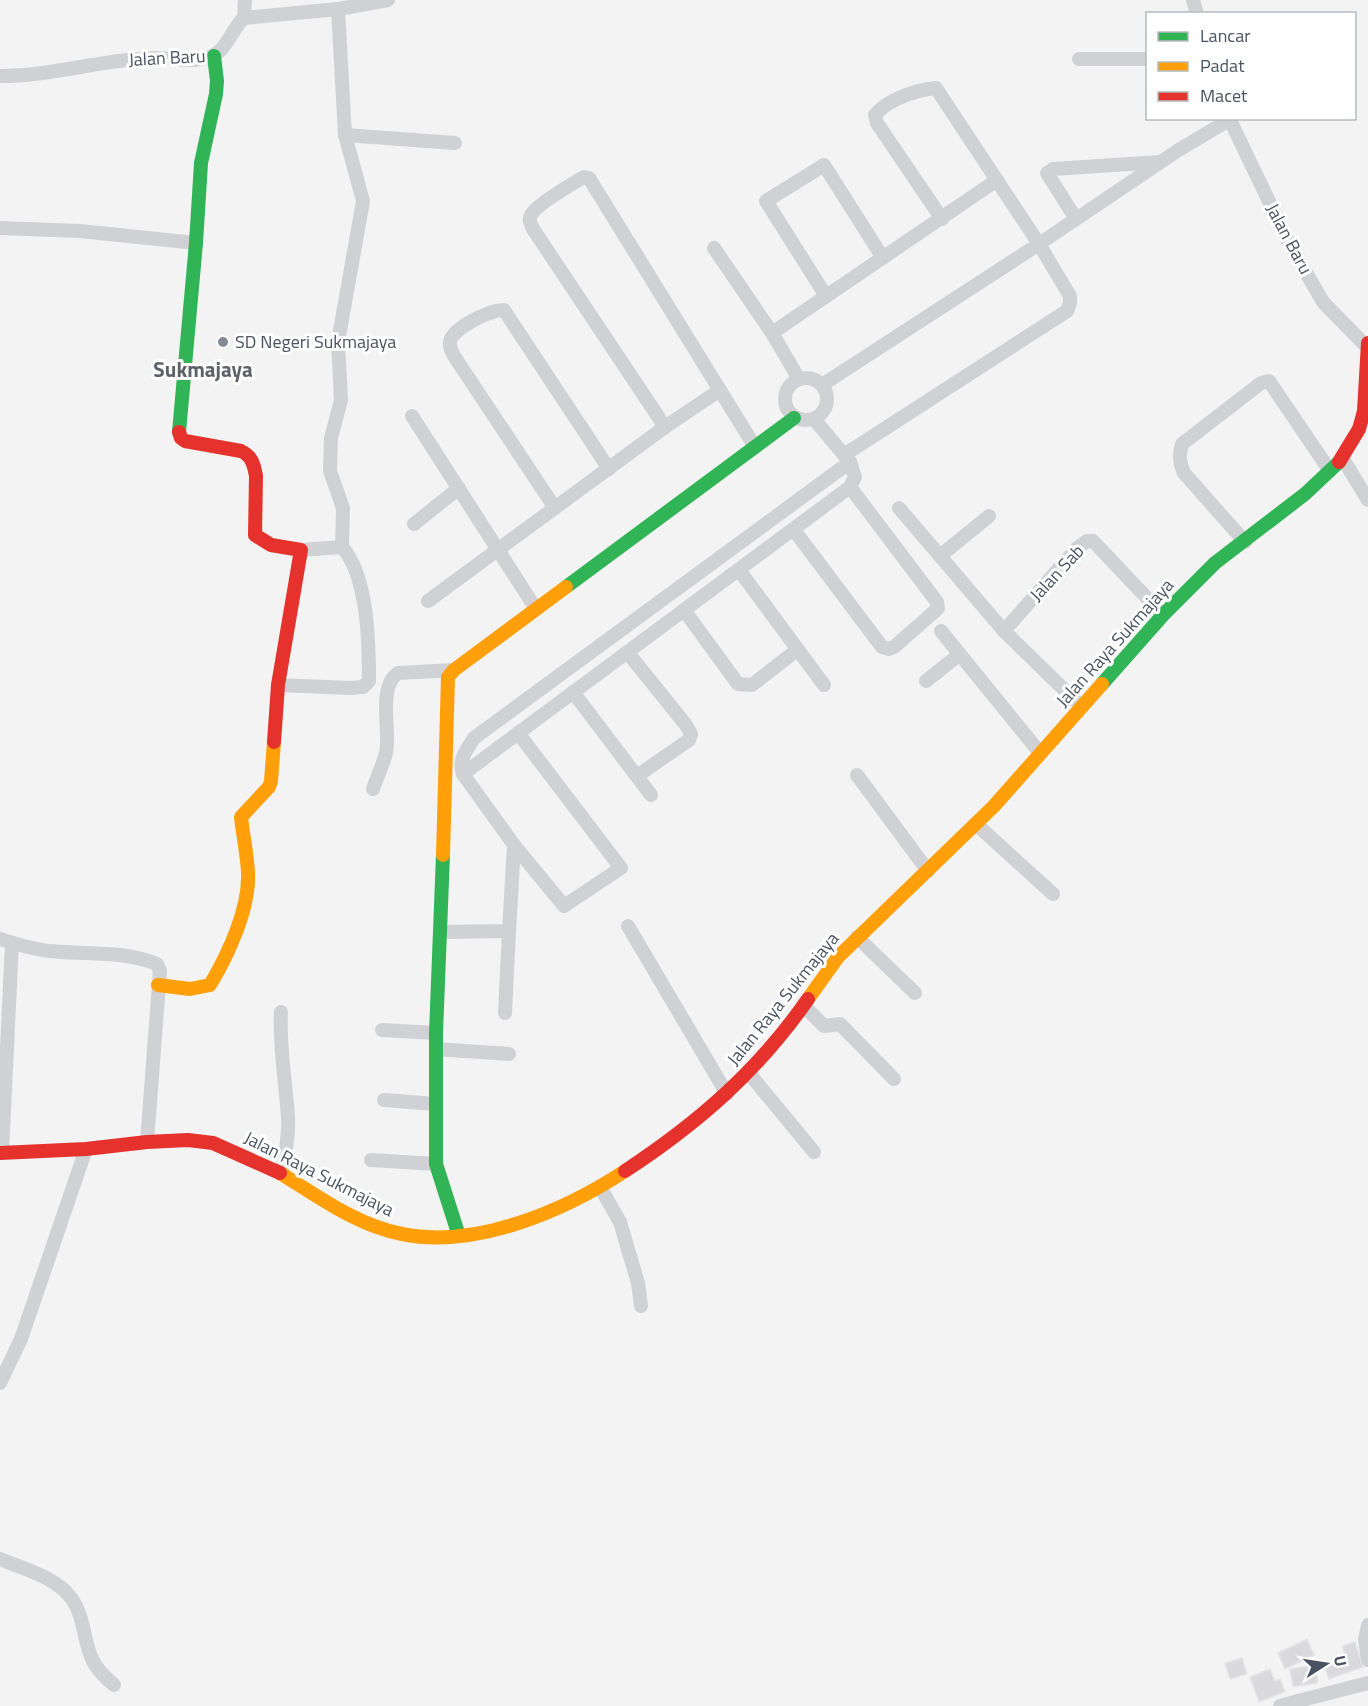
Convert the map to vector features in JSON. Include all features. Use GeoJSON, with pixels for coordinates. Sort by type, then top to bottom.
{"type":"FeatureCollection","features":[{"type":"Feature","properties":{"kind":"street"},"geometry":{"type":"LineString","coordinates":[[245,0],[244,18],[338,9],[388,0]]}},
{"type":"Feature","properties":{"kind":"street"},"geometry":{"type":"LineString","coordinates":[[278,685],[350,688],[363,687],[369,681],[366,611],[356,569],[342,547],[343,508],[330,471],[330,445],[341,400],[338,342],[363,201],[345,135],[338,9]]}},
{"type":"Feature","properties":{"kind":"street","name":"Jalan Baru"},"geometry":{"type":"LineString","coordinates":[[0,76],[34,74],[128,60],[194,60],[214,56],[244,18]]}},
{"type":"Feature","properties":{"kind":"street"},"geometry":{"type":"LineString","coordinates":[[214,56],[216,94],[201,163],[196,243],[178,429],[181,438],[185,441],[241,451],[249,455],[253,461],[255,487],[253,516],[255,535],[263,543],[276,548],[301,550],[342,547]]}},
{"type":"Feature","properties":{"kind":"street"},"geometry":{"type":"LineString","coordinates":[[1080,59],[1146,59]]}},
{"type":"Feature","properties":{"kind":"street"},"geometry":{"type":"LineString","coordinates":[[518,733],[621,868],[564,906],[514,845],[463,774],[460,766],[461,759],[474,738],[847,458],[1066,311],[1070,303],[1070,296],[1039,244],[936,88],[923,90],[882,106],[875,115],[877,123],[942,219]]}},
{"type":"Feature","properties":{"kind":"street"},"geometry":{"type":"LineString","coordinates":[[822,385],[1227,120]]}},
{"type":"Feature","properties":{"kind":"street","name":"Jalan Baru"},"geometry":{"type":"LineString","coordinates":[[1229,120],[1288,242],[1323,302],[1367,345]]}},
{"type":"Feature","properties":{"kind":"street"},"geometry":{"type":"LineString","coordinates":[[345,135],[456,143]]}},
{"type":"Feature","properties":{"kind":"street"},"geometry":{"type":"LineString","coordinates":[[1077,219],[1047,173],[1053,169],[1161,162]]}},
{"type":"Feature","properties":{"kind":"street"},"geometry":{"type":"LineString","coordinates":[[826,296],[766,201],[824,165],[883,258]]}},
{"type":"Feature","properties":{"kind":"street"},"geometry":{"type":"LineString","coordinates":[[665,427],[533,229],[530,219],[532,213],[563,189],[584,177],[589,178],[755,447]]}},
{"type":"Feature","properties":{"kind":"street"},"geometry":{"type":"LineString","coordinates":[[772,333],[997,180]]}},
{"type":"Feature","properties":{"kind":"street"},"geometry":{"type":"LineString","coordinates":[[0,228],[80,231],[196,243]]}},
{"type":"Feature","properties":{"kind":"street"},"geometry":{"type":"LineString","coordinates":[[714,248],[772,333],[799,379]]}},
{"type":"Feature","properties":{"kind":"street"},"geometry":{"type":"LineString","coordinates":[[555,508],[454,356],[449,345],[450,338],[455,332],[485,314],[504,310],[609,469]]}},
{"type":"Feature","properties":{"kind":"street","name":"Jalan Raya Sukmajaya"},"geometry":{"type":"LineString","coordinates":[[1,1153],[86,1149],[188,1140],[213,1143],[234,1150],[281,1174],[328,1203],[373,1225],[429,1238],[459,1236],[534,1218],[600,1187],[655,1151],[727,1094],[787,1029],[838,957],[976,824],[1163,615],[1215,563],[1305,495],[1343,459],[1359,429],[1364,411],[1367,345]]}},
{"type":"Feature","properties":{"kind":"street"},"geometry":{"type":"LineString","coordinates":[[812,378],[825,390],[827,402],[822,413],[814,419],[806,421],[794,418],[786,409],[784,396],[789,385],[799,379],[812,378]]}},
{"type":"Feature","properties":{"kind":"street"},"geometry":{"type":"LineString","coordinates":[[1245,542],[1184,473],[1180,465],[1182,444],[1261,383],[1269,381],[1330,471]]}},
{"type":"Feature","properties":{"kind":"street"},"geometry":{"type":"LineString","coordinates":[[428,601],[665,427],[720,390]]}},
{"type":"Feature","properties":{"kind":"street"},"geometry":{"type":"LineString","coordinates":[[412,416],[536,609]]}},
{"type":"Feature","properties":{"kind":"street"},"geometry":{"type":"LineString","coordinates":[[459,1236],[436,1164],[436,1033],[448,677],[454,670],[794,418]]}},
{"type":"Feature","properties":{"kind":"street"},"geometry":{"type":"LineString","coordinates":[[463,774],[850,487],[855,477],[847,458],[814,419]]}},
{"type":"Feature","properties":{"kind":"street"},"geometry":{"type":"LineString","coordinates":[[1343,459],[1368,500]]}},
{"type":"Feature","properties":{"kind":"street"},"geometry":{"type":"LineString","coordinates":[[795,530],[882,647],[889,649],[894,647],[938,608],[937,602],[850,487]]}},
{"type":"Feature","properties":{"kind":"street"},"geometry":{"type":"LineString","coordinates":[[414,524],[459,488]]}},
{"type":"Feature","properties":{"kind":"street"},"geometry":{"type":"LineString","coordinates":[[899,508],[1004,631],[1082,707]]}},
{"type":"Feature","properties":{"kind":"street"},"geometry":{"type":"LineString","coordinates":[[940,556],[989,516]]}},
{"type":"Feature","properties":{"kind":"street","name":"Jalan Sab"},"geometry":{"type":"LineString","coordinates":[[1004,631],[1076,549],[1087,541],[1093,542],[1163,615]]}},
{"type":"Feature","properties":{"kind":"street"},"geometry":{"type":"LineString","coordinates":[[158,985],[190,989],[210,985],[219,970],[244,909],[248,874],[241,817],[244,810],[267,791],[271,781],[278,685],[301,550]]}},
{"type":"Feature","properties":{"kind":"street"},"geometry":{"type":"LineString","coordinates":[[739,570],[824,685]]}},
{"type":"Feature","properties":{"kind":"street"},"geometry":{"type":"LineString","coordinates":[[684,610],[738,684],[752,685],[797,650]]}},
{"type":"Feature","properties":{"kind":"street"},"geometry":{"type":"LineString","coordinates":[[941,631],[1040,753]]}},
{"type":"Feature","properties":{"kind":"street"},"geometry":{"type":"LineString","coordinates":[[628,653],[691,734],[689,740],[637,776]]}},
{"type":"Feature","properties":{"kind":"street"},"geometry":{"type":"LineString","coordinates":[[926,681],[960,654]]}},
{"type":"Feature","properties":{"kind":"street"},"geometry":{"type":"LineString","coordinates":[[373,789],[386,752],[387,688],[392,677],[398,673],[454,670]]}},
{"type":"Feature","properties":{"kind":"street"},"geometry":{"type":"LineString","coordinates":[[573,692],[651,795]]}},
{"type":"Feature","properties":{"kind":"street"},"geometry":{"type":"LineString","coordinates":[[857,775],[928,871]]}},
{"type":"Feature","properties":{"kind":"street"},"geometry":{"type":"LineString","coordinates":[[976,824],[1053,894]]}},
{"type":"Feature","properties":{"kind":"street"},"geometry":{"type":"LineString","coordinates":[[505,1013],[514,845]]}},
{"type":"Feature","properties":{"kind":"street"},"geometry":{"type":"LineString","coordinates":[[628,926],[727,1094]]}},
{"type":"Feature","properties":{"kind":"street"},"geometry":{"type":"LineString","coordinates":[[441,932],[509,931]]}},
{"type":"Feature","properties":{"kind":"street"},"geometry":{"type":"LineString","coordinates":[[857,937],[915,993]]}},
{"type":"Feature","properties":{"kind":"street"},"geometry":{"type":"LineString","coordinates":[[1,1153],[6,941],[49,951],[105,952],[157,964],[160,971],[147,1142]]}},
{"type":"Feature","properties":{"kind":"street"},"geometry":{"type":"LineString","coordinates":[[804,1006],[824,1026],[840,1024],[894,1079]]}},
{"type":"Feature","properties":{"kind":"street"},"geometry":{"type":"LineString","coordinates":[[280,1012],[280,1040],[288,1119],[287,1144],[281,1174]]}},
{"type":"Feature","properties":{"kind":"street"},"geometry":{"type":"LineString","coordinates":[[382,1030],[436,1033]]}},
{"type":"Feature","properties":{"kind":"street"},"geometry":{"type":"LineString","coordinates":[[436,1048],[509,1054]]}},
{"type":"Feature","properties":{"kind":"street"},"geometry":{"type":"LineString","coordinates":[[748,1072],[814,1152]]}},
{"type":"Feature","properties":{"kind":"street"},"geometry":{"type":"LineString","coordinates":[[384,1100],[435,1104]]}},
{"type":"Feature","properties":{"kind":"street"},"geometry":{"type":"LineString","coordinates":[[0,1383],[21,1339],[86,1149]]}},
{"type":"Feature","properties":{"kind":"street"},"geometry":{"type":"LineString","coordinates":[[371,1160],[436,1164]]}},
{"type":"Feature","properties":{"kind":"street"},"geometry":{"type":"LineString","coordinates":[[600,1187],[620,1222],[638,1282],[641,1306]]}},
{"type":"Feature","properties":{"kind":"street"},"geometry":{"type":"LineString","coordinates":[[0,1559],[44,1576],[60,1586],[72,1599],[80,1614],[93,1662],[102,1675],[114,1685]]}},
{"type":"Feature","properties":{"kind":"street"},"geometry":{"type":"LineString","coordinates":[[1368,1625],[1365,1640],[1368,1660]]}},
{"type":"Feature","properties":{"kind":"street"},"geometry":{"type":"LineString","coordinates":[[1280,1706],[1299,1703],[1368,1683]]}},
{"type":"Feature","properties":{"kind":"building"},"geometry":{"type":"Polygon","coordinates":[[[1307,1639],[1314,1655],[1285,1669],[1278,1653],[1307,1639]]]}},
{"type":"Feature","properties":{"kind":"building"},"geometry":{"type":"Polygon","coordinates":[[[1355,1642],[1363,1667],[1329,1679],[1324,1665],[1346,1658],[1342,1646],[1355,1642]]]}},
{"type":"Feature","properties":{"kind":"building"},"geometry":{"type":"Polygon","coordinates":[[[1242,1658],[1247,1674],[1230,1679],[1225,1663],[1242,1658]]]}},
{"type":"Feature","properties":{"kind":"building"},"geometry":{"type":"Polygon","coordinates":[[[1315,1665],[1318,1683],[1293,1687],[1290,1669],[1315,1665]]]}},
{"type":"Feature","properties":{"kind":"building"},"geometry":{"type":"Polygon","coordinates":[[[1270,1669],[1275,1681],[1280,1679],[1285,1692],[1259,1702],[1250,1677],[1270,1669]]]}},
{"type":"Feature","properties":{"kind":"traffic: fast"},"geometry":{"type":"LineString","coordinates":[[179,432],[201,163],[216,94],[214,56]]}},
{"type":"Feature","properties":{"kind":"traffic: fast"},"geometry":{"type":"LineString","coordinates":[[566,587],[794,418]]}},
{"type":"Feature","properties":{"kind":"traffic: fast"},"geometry":{"type":"LineString","coordinates":[[1102,684],[1163,615],[1215,563],[1305,494],[1339,462]]}},
{"type":"Feature","properties":{"kind":"traffic: fast"},"geometry":{"type":"LineString","coordinates":[[443,855],[436,1033],[436,1164],[459,1236]]}},
{"type":"Feature","properties":{"kind":"traffic: slow"},"geometry":{"type":"LineString","coordinates":[[443,855],[448,677],[454,670],[566,587]]}},
{"type":"Feature","properties":{"kind":"traffic: slow"},"geometry":{"type":"LineString","coordinates":[[808,999],[838,957],[994,806],[1102,684]]}},
{"type":"Feature","properties":{"kind":"traffic: slow"},"geometry":{"type":"LineString","coordinates":[[158,985],[190,989],[210,985],[224,960],[242,916],[248,886],[241,817],[269,787],[274,742]]}},
{"type":"Feature","properties":{"kind":"traffic: slow"},"geometry":{"type":"LineString","coordinates":[[280,1173],[338,1209],[370,1224],[402,1234],[430,1237],[459,1236],[518,1223],[575,1200],[625,1171]]}},
{"type":"Feature","properties":{"kind":"traffic: jam"},"geometry":{"type":"LineString","coordinates":[[1339,462],[1359,429],[1364,411],[1368,343]]}},
{"type":"Feature","properties":{"kind":"traffic: jam"},"geometry":{"type":"LineString","coordinates":[[179,432],[185,441],[241,451],[248,455],[256,476],[255,535],[271,545],[301,550],[278,685],[274,742]]}},
{"type":"Feature","properties":{"kind":"traffic: jam"},"geometry":{"type":"LineString","coordinates":[[625,1171],[677,1134],[725,1094],[769,1050],[808,999]]}},
{"type":"Feature","properties":{"kind":"traffic: jam"},"geometry":{"type":"LineString","coordinates":[[0,1153],[86,1149],[188,1140],[213,1143],[280,1173]]}},
{"type":"Feature","properties":{"kind":"place","name":"SD Negeri Sukmajaya"},"geometry":{"type":"Point","coordinates":[223,342]}},
{"type":"Feature","properties":{"kind":"district","name":"Sukmajaya"},"geometry":{"type":"Point","coordinates":[203,370]}}]}
